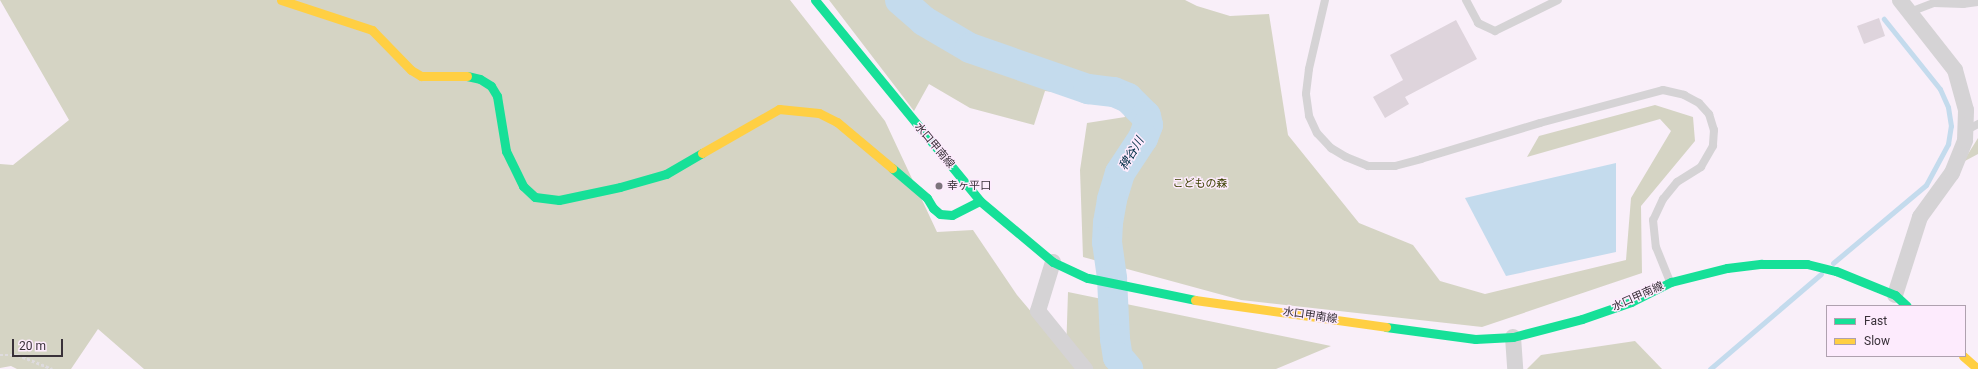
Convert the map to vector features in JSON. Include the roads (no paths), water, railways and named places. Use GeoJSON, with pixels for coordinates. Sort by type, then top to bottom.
{"type":"FeatureCollection","features":[{"type":"Feature","properties":{"kind":"main road"},"geometry":{"type":"LineString","coordinates":[[281,0],[372,30],[411,70],[421,76],[461,75],[480,79],[491,86],[497,96],[506,151],[523,186],[535,197],[559,200],[620,187],[666,174],[780,109],[819,113],[837,122],[927,198],[933,208],[940,214],[952,215],[980,201]]}},
{"type":"Feature","properties":{"kind":"main road","name":"水口甲南線"},"geometry":{"type":"LineString","coordinates":[[815,0],[980,201],[1053,262],[1088,278],[1146,291],[1211,302],[1474,339],[1513,337],[1582,320],[1631,302],[1671,282],[1727,268],[1762,264],[1806,264],[1834,270],[1895,295],[1906,305]]}},
{"type":"Feature","properties":{"kind":"main road"},"geometry":{"type":"LineString","coordinates":[[1964,357],[1978,369]]}},
{"type":"Feature","properties":{"kind":"street"},"geometry":{"type":"LineString","coordinates":[[1895,295],[1920,217],[1952,173],[1965,140],[1972,128],[1955,70],[1905,6]]}},
{"type":"Feature","properties":{"kind":"street"},"geometry":{"type":"LineString","coordinates":[[1053,262],[1038,311],[1085,369]]}},
{"type":"Feature","properties":{"kind":"street"},"geometry":{"type":"LineString","coordinates":[[1513,337],[1515,369]]}},
{"type":"Feature","properties":{"kind":"lane"},"geometry":{"type":"LineString","coordinates":[[1325,0],[1309,69],[1306,94],[1309,116],[1317,133],[1331,148],[1346,157],[1368,166],[1395,166],[1540,123],[1663,90],[1684,95],[1699,102],[1709,114],[1714,130],[1713,146],[1700,167],[1677,182],[1663,199],[1653,220],[1656,247],[1671,282]]}},
{"type":"Feature","properties":{"kind":"lane"},"geometry":{"type":"LineString","coordinates":[[1466,0],[1478,23],[1496,32],[1558,0]]}},
{"type":"Feature","properties":{"kind":"lane"},"geometry":{"type":"LineString","coordinates":[[1905,6],[1934,3],[1963,4],[1978,2]]}},
{"type":"Feature","properties":{"kind":"water"},"geometry":{"type":"Polygon","coordinates":[[[1616,163],[1616,252],[1506,276],[1465,198],[1616,163]]]}},
{"type":"Feature","properties":{"kind":"waterway","name":"稗谷川"},"geometry":{"type":"LineString","coordinates":[[900,0],[924,21],[970,48],[1088,89],[1114,92],[1128,98],[1146,116],[1148,125],[1143,138],[1120,173],[1112,200],[1108,223],[1107,242],[1112,279],[1115,339],[1118,357],[1128,369]]}},
{"type":"Feature","properties":{"kind":"waterway"},"geometry":{"type":"LineString","coordinates":[[1833,263],[1926,185],[1948,144],[1951,126],[1948,107],[1940,89],[1884,19]]}},
{"type":"Feature","properties":{"kind":"waterway"},"geometry":{"type":"LineString","coordinates":[[1710,369],[1821,274]]}},
{"type":"Feature","properties":{"kind":"place","name":"幸ヶ平口"},"geometry":{"type":"Point","coordinates":[939,186]}},
{"type":"Feature","properties":{"kind":"park label","name":"こどもの森"},"geometry":{"type":"Point","coordinates":[1200,184]}}]}
